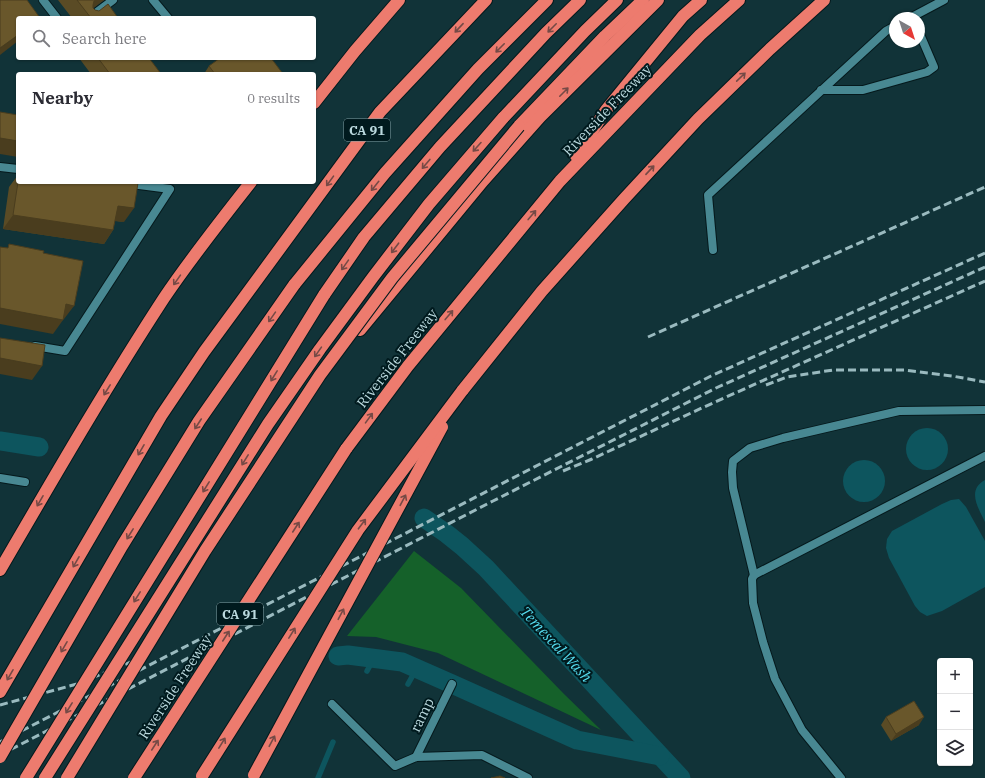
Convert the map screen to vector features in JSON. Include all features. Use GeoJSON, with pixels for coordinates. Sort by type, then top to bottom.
{"type":"FeatureCollection","features":[{"type":"Feature","properties":{"kind":"highway"},"geometry":{"type":"LineString","coordinates":[[316,100],[355,51],[399,0]]}},
{"type":"Feature","properties":{"kind":"highway","name":"CA 91"},"geometry":{"type":"LineString","coordinates":[[0,692],[161,416],[204,352],[380,112],[486,0]]}},
{"type":"Feature","properties":{"kind":"highway"},"geometry":{"type":"LineString","coordinates":[[0,757],[122,546],[199,421],[294,285],[390,167],[478,69],[547,0]]}},
{"type":"Feature","properties":{"kind":"highway"},"geometry":{"type":"LineString","coordinates":[[26,778],[324,295],[364,237],[440,147],[546,33],[580,0]]}},
{"type":"Feature","properties":{"kind":"highway"},"geometry":{"type":"LineString","coordinates":[[45,778],[268,424],[372,277],[429,204],[503,118],[585,31],[617,0]]}},
{"type":"Feature","properties":{"kind":"highway"},"geometry":{"type":"LineString","coordinates":[[67,778],[205,551],[320,375],[392,278],[519,126],[605,36],[643,0]]}},
{"type":"Feature","properties":{"kind":"highway"},"geometry":{"type":"LineString","coordinates":[[60,778],[254,467],[283,427],[322,380],[378,307],[483,180],[540,117],[658,0]]}},
{"type":"Feature","properties":{"kind":"highway"},"geometry":{"type":"LineString","coordinates":[[560,181],[606,110],[683,16],[701,0]]}},
{"type":"Feature","properties":{"kind":"highway","name":"Riverside Freeway"},"geometry":{"type":"LineString","coordinates":[[134,778],[346,449],[408,366],[560,181],[700,35],[739,0]]}},
{"type":"Feature","properties":{"kind":"highway"},"geometry":{"type":"LineString","coordinates":[[201,777],[358,530],[462,391],[542,291],[698,118],[824,0]]}},
{"type":"Feature","properties":{"kind":"highway"},"geometry":{"type":"LineString","coordinates":[[0,570],[106,391],[164,298],[199,248],[249,184]]}},
{"type":"Feature","properties":{"kind":"highway"},"geometry":{"type":"LineString","coordinates":[[253,777],[462,391]]}},
{"type":"Feature","properties":{"kind":"lane"},"geometry":{"type":"LineString","coordinates":[[43,0],[55,16]]}},
{"type":"Feature","properties":{"kind":"lane"},"geometry":{"type":"LineString","coordinates":[[92,16],[113,0]]}},
{"type":"Feature","properties":{"kind":"lane"},"geometry":{"type":"LineString","coordinates":[[153,0],[166,16]]}},
{"type":"Feature","properties":{"kind":"lane"},"geometry":{"type":"LineString","coordinates":[[923,12],[944,0]]}},
{"type":"Feature","properties":{"kind":"lane"},"geometry":{"type":"LineString","coordinates":[[712,250],[708,195],[889,29]]}},
{"type":"Feature","properties":{"kind":"lane"},"geometry":{"type":"LineString","coordinates":[[821,90],[863,90],[927,72],[934,67],[925,46]]}},
{"type":"Feature","properties":{"kind":"lane"},"geometry":{"type":"LineString","coordinates":[[0,167],[16,169]]}},
{"type":"Feature","properties":{"kind":"lane"},"geometry":{"type":"LineString","coordinates":[[29,345],[65,351],[170,189],[131,184]]}},
{"type":"Feature","properties":{"kind":"lane"},"geometry":{"type":"LineString","coordinates":[[841,778],[802,730],[775,680],[753,603],[752,579],[754,575],[733,488],[733,461],[750,448],[782,438],[900,411],[985,410]]}},
{"type":"Feature","properties":{"kind":"lane"},"geometry":{"type":"LineString","coordinates":[[754,575],[985,456]]}},
{"type":"Feature","properties":{"kind":"lane"},"geometry":{"type":"LineString","coordinates":[[0,478],[25,482]]}},
{"type":"Feature","properties":{"kind":"lane","name":"ramp"},"geometry":{"type":"LineString","coordinates":[[416,757],[452,684]]}},
{"type":"Feature","properties":{"kind":"lane"},"geometry":{"type":"LineString","coordinates":[[332,704],[395,766],[416,757],[482,755],[528,778]]}},
{"type":"Feature","properties":{"kind":"green space"},"geometry":{"type":"Polygon","coordinates":[[[414,551],[461,588],[601,730],[438,653],[376,637],[347,636],[414,551]]]}},
{"type":"Feature","properties":{"kind":"water"},"geometry":{"type":"Polygon","coordinates":[[[927,428],[942,434],[948,449],[942,464],[927,470],[912,464],[906,449],[912,434],[927,428]]]}},
{"type":"Feature","properties":{"kind":"water"},"geometry":{"type":"Polygon","coordinates":[[[864,460],[879,466],[885,481],[879,496],[864,502],[849,496],[843,481],[849,466],[864,460]]]}},
{"type":"Feature","properties":{"kind":"water"},"geometry":{"type":"Polygon","coordinates":[[[985,480],[985,522],[977,506],[975,494],[979,484],[985,480]]]}},
{"type":"Feature","properties":{"kind":"water"},"geometry":{"type":"Polygon","coordinates":[[[959,499],[966,507],[985,541],[985,587],[942,611],[927,616],[920,612],[915,606],[889,558],[886,548],[887,539],[892,531],[942,504],[951,500],[959,499]]]}},
{"type":"Feature","properties":{"kind":"building"},"geometry":{"type":"Polygon","coordinates":[[[0,0],[27,0],[39,16],[16,16],[16,36],[0,48],[0,0]]]}},
{"type":"Feature","properties":{"kind":"building"},"geometry":{"type":"Polygon","coordinates":[[[77,0],[96,0],[94,1],[93,8],[99,11],[108,4],[117,16],[89,16],[77,0]]]}},
{"type":"Feature","properties":{"kind":"building"},"geometry":{"type":"Polygon","coordinates":[[[100,60],[150,60],[160,72],[108,72],[100,60]]]}},
{"type":"Feature","properties":{"kind":"building"},"geometry":{"type":"Polygon","coordinates":[[[217,60],[272,60],[282,72],[214,72],[209,66],[217,60]]]}},
{"type":"Feature","properties":{"kind":"building"},"geometry":{"type":"Polygon","coordinates":[[[0,112],[16,115],[16,141],[0,138],[0,112]]]}},
{"type":"Feature","properties":{"kind":"building"},"geometry":{"type":"Polygon","coordinates":[[[18,184],[138,184],[134,208],[118,206],[113,230],[13,215],[18,184]]]}},
{"type":"Feature","properties":{"kind":"building"},"geometry":{"type":"Polygon","coordinates":[[[9,244],[83,261],[74,306],[66,304],[63,320],[0,308],[0,247],[8,248],[9,244]]]}},
{"type":"Feature","properties":{"kind":"building"},"geometry":{"type":"Polygon","coordinates":[[[0,338],[45,345],[42,366],[0,358],[0,338]]]}},
{"type":"Feature","properties":{"kind":"building"},"geometry":{"type":"Polygon","coordinates":[[[914,701],[924,717],[896,734],[886,717],[914,701]]]}},
{"type":"Feature","properties":{"kind":"building"},"geometry":{"type":"Polygon","coordinates":[[[500,776],[505,778],[491,778],[500,776]]]}},
{"type":"Feature","properties":{"kind":"waterway","name":"Temescal Wash"},"geometry":{"type":"LineString","coordinates":[[0,441],[39,447]]}},
{"type":"Feature","properties":{"kind":"waterway","name":"Temescal Wash"},"geometry":{"type":"LineString","coordinates":[[424,518],[462,546],[486,568],[681,778]]}},
{"type":"Feature","properties":{"kind":"waterway"},"geometry":{"type":"LineString","coordinates":[[338,656],[348,655],[402,662],[577,740],[660,756]]}},
{"type":"Feature","properties":{"kind":"waterway"},"geometry":{"type":"LineString","coordinates":[[367,671],[374,658]]}},
{"type":"Feature","properties":{"kind":"waterway"},"geometry":{"type":"LineString","coordinates":[[408,684],[417,668]]}},
{"type":"Feature","properties":{"kind":"waterway"},"geometry":{"type":"LineString","coordinates":[[318,778],[333,742]]}},
{"type":"Feature","properties":{"kind":"railway"},"geometry":{"type":"LineString","coordinates":[[648,337],[985,187]]}},
{"type":"Feature","properties":{"kind":"railway"},"geometry":{"type":"LineString","coordinates":[[0,742],[711,376],[985,253]]}},
{"type":"Feature","properties":{"kind":"railway"},"geometry":{"type":"LineString","coordinates":[[0,755],[716,388],[985,267]]}},
{"type":"Feature","properties":{"kind":"railway"},"geometry":{"type":"LineString","coordinates":[[563,471],[985,281]]}},
{"type":"Feature","properties":{"kind":"railway"},"geometry":{"type":"LineString","coordinates":[[766,385],[787,377],[833,370],[904,370],[985,382]]}},
{"type":"Feature","properties":{"kind":"railway"},"geometry":{"type":"LineString","coordinates":[[0,705],[77,684],[131,662]]}}]}
